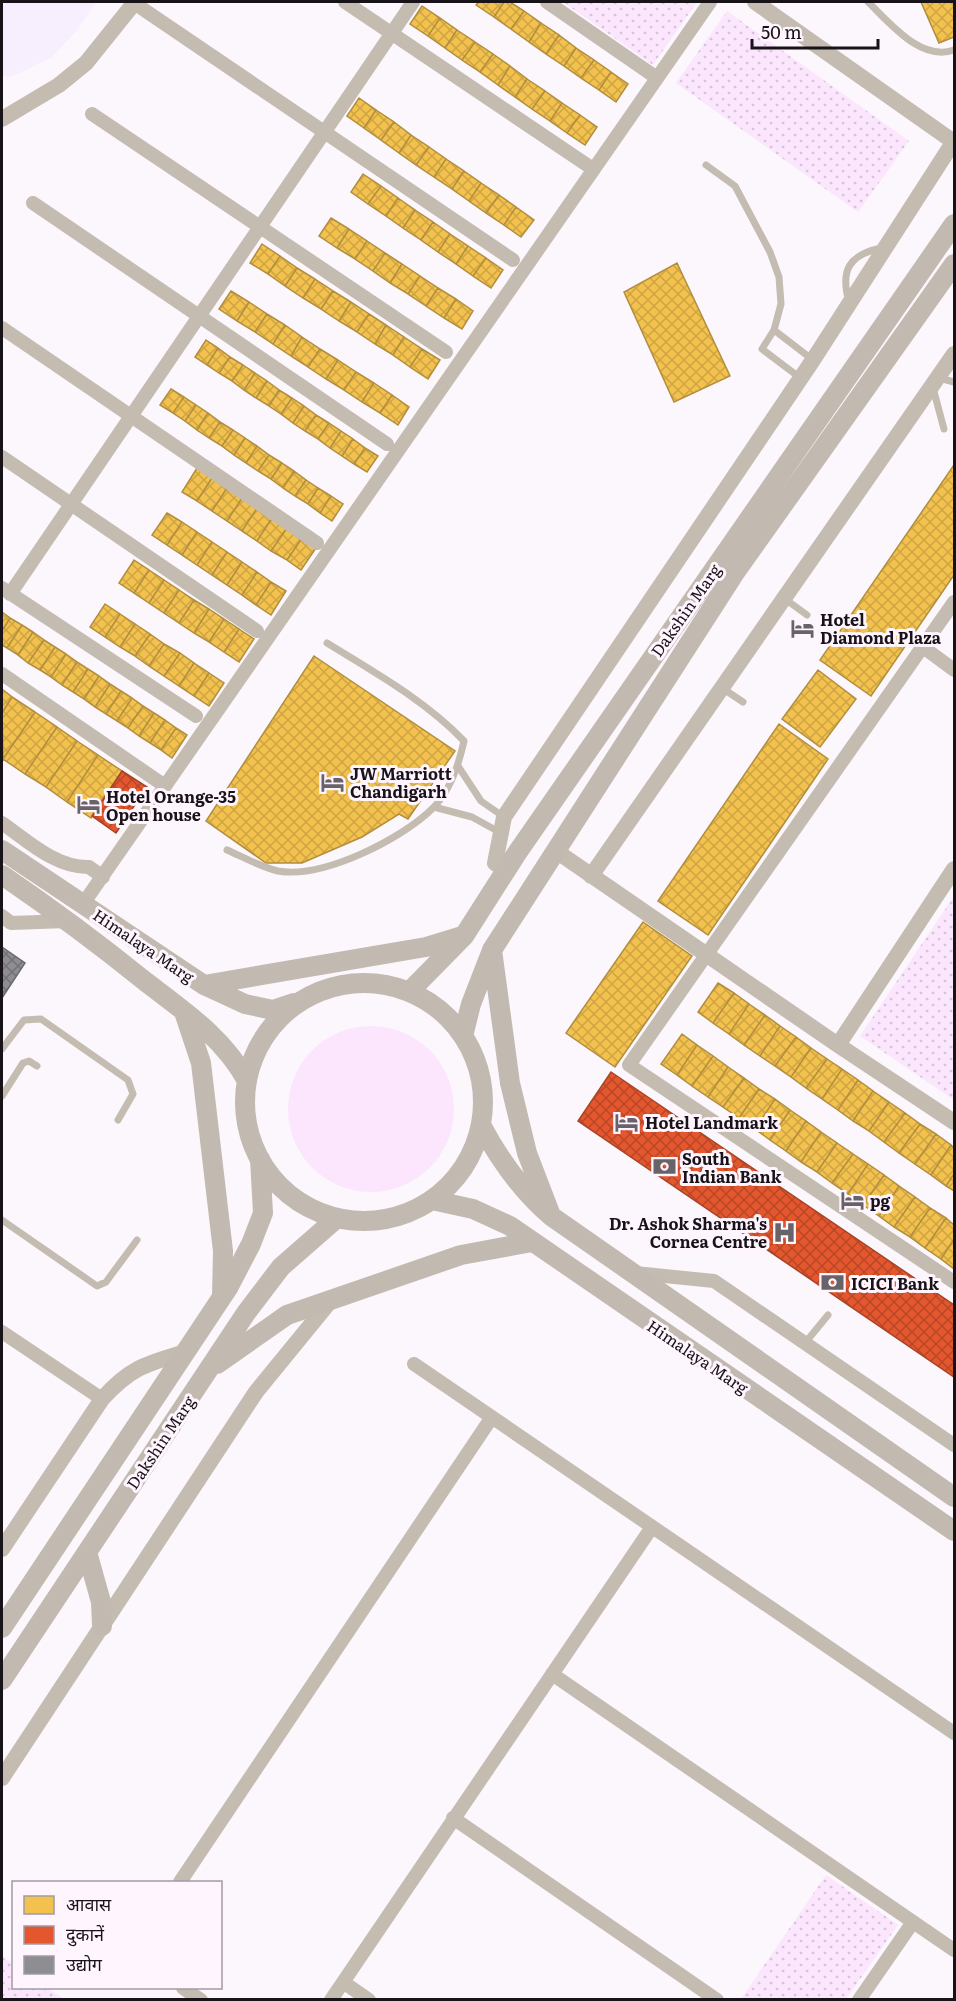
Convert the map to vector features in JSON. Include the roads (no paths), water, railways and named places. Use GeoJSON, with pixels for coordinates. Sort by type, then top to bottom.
{"type":"FeatureCollection","features":[{"type":"Feature","properties":{"kind":"main road","name":"Dakshin Marg"},"geometry":{"type":"LineString","coordinates":[[410,992],[464,936],[517,853],[954,224]]}},
{"type":"Feature","properties":{"kind":"main road","name":"Dakshin Marg"},"geometry":{"type":"LineString","coordinates":[[463,1036],[468,1013],[492,950],[734,574],[954,264]]}},
{"type":"Feature","properties":{"kind":"main road","name":"Himalaya Marg"},"geometry":{"type":"LineString","coordinates":[[2,850],[204,985],[245,1004],[273,1010],[298,1002]]}},
{"type":"Feature","properties":{"kind":"main road","name":"Himalaya Marg"},"geometry":{"type":"LineString","coordinates":[[2,875],[69,921],[216,1038],[238,1065],[247,1081]]}},
{"type":"Feature","properties":{"kind":"main road"},"geometry":{"type":"LineString","coordinates":[[204,985],[426,947],[464,936]]}},
{"type":"Feature","properties":{"kind":"main road"},"geometry":{"type":"LineString","coordinates":[[492,950],[510,1083],[527,1153],[551,1215]]}},
{"type":"Feature","properties":{"kind":"main road"},"geometry":{"type":"LineString","coordinates":[[353,983],[382,984],[410,992],[430,1003],[448,1018],[463,1036],[476,1064],[483,1094],[481,1125],[471,1154],[454,1180],[432,1200],[402,1215],[370,1221],[337,1218],[306,1206],[279,1186],[260,1159],[249,1134],[245,1108],[247,1081],[256,1050],[274,1023],[298,1002],[324,989],[353,983]]}},
{"type":"Feature","properties":{"kind":"main road"},"geometry":{"type":"LineString","coordinates":[[183,1011],[201,1063],[223,1251],[222,1296]]}},
{"type":"Feature","properties":{"kind":"main road","name":"Himalaya Marg"},"geometry":{"type":"LineString","coordinates":[[481,1125],[497,1156],[534,1201],[551,1215],[954,1497]]}},
{"type":"Feature","properties":{"kind":"main road","name":"Dakshin Marg"},"geometry":{"type":"LineString","coordinates":[[2,1628],[186,1352],[222,1296],[251,1244],[263,1213],[260,1159]]}},
{"type":"Feature","properties":{"kind":"main road","name":"Himalaya Marg"},"geometry":{"type":"LineString","coordinates":[[432,1200],[473,1209],[510,1226],[954,1531]]}},
{"type":"Feature","properties":{"kind":"main road","name":"Dakshin Marg"},"geometry":{"type":"LineString","coordinates":[[2,1680],[246,1313],[281,1267],[337,1218]]}},
{"type":"Feature","properties":{"kind":"main road"},"geometry":{"type":"LineString","coordinates":[[208,1371],[287,1315],[461,1255],[532,1242]]}},
{"type":"Feature","properties":{"kind":"main road"},"geometry":{"type":"LineString","coordinates":[[87,1552],[101,1602],[102,1626]]}},
{"type":"Feature","properties":{"kind":"street"},"geometry":{"type":"LineString","coordinates":[[2,119],[59,85],[86,63],[135,2],[513,260]]}},
{"type":"Feature","properties":{"kind":"street"},"geometry":{"type":"LineString","coordinates":[[345,2],[593,169]]}},
{"type":"Feature","properties":{"kind":"street"},"geometry":{"type":"LineString","coordinates":[[196,716],[6,591],[71,504],[413,2]]}},
{"type":"Feature","properties":{"kind":"street"},"geometry":{"type":"LineString","coordinates":[[547,2],[657,78]]}},
{"type":"Feature","properties":{"kind":"street"},"geometry":{"type":"LineString","coordinates":[[83,904],[710,2]]}},
{"type":"Feature","properties":{"kind":"street"},"geometry":{"type":"LineString","coordinates":[[507,872],[495,863],[502,825],[813,360],[954,141],[755,2]]}},
{"type":"Feature","properties":{"kind":"street"},"geometry":{"type":"LineString","coordinates":[[92,114],[261,225],[446,352]]}},
{"type":"Feature","properties":{"kind":"street"},"geometry":{"type":"LineString","coordinates":[[33,203],[387,444]]}},
{"type":"Feature","properties":{"kind":"street"},"geometry":{"type":"LineString","coordinates":[[2,328],[317,543]]}},
{"type":"Feature","properties":{"kind":"street"},"geometry":{"type":"LineString","coordinates":[[591,876],[784,599],[942,382],[954,354]]}},
{"type":"Feature","properties":{"kind":"street"},"geometry":{"type":"LineString","coordinates":[[2,457],[257,631]]}},
{"type":"Feature","properties":{"kind":"street"},"geometry":{"type":"LineString","coordinates":[[954,602],[708,956],[629,1065],[954,1282]]}},
{"type":"Feature","properties":{"kind":"street"},"geometry":{"type":"LineString","coordinates":[[923,647],[954,670]]}},
{"type":"Feature","properties":{"kind":"street"},"geometry":{"type":"LineString","coordinates":[[2,674],[165,786]]}},
{"type":"Feature","properties":{"kind":"street"},"geometry":{"type":"LineString","coordinates":[[2,823],[55,859],[77,867],[89,867],[103,877]]}},
{"type":"Feature","properties":{"kind":"street"},"geometry":{"type":"LineString","coordinates":[[556,851],[954,1122]]}},
{"type":"Feature","properties":{"kind":"street"},"geometry":{"type":"LineString","coordinates":[[838,1045],[954,869]]}},
{"type":"Feature","properties":{"kind":"street"},"geometry":{"type":"LineString","coordinates":[[2,916],[11,923],[69,921]]}},
{"type":"Feature","properties":{"kind":"street"},"geometry":{"type":"LineString","coordinates":[[635,1273],[714,1281],[954,1445]]}},
{"type":"Feature","properties":{"kind":"street"},"geometry":{"type":"LineString","coordinates":[[2,1778],[256,1392],[332,1299]]}},
{"type":"Feature","properties":{"kind":"street"},"geometry":{"type":"LineString","coordinates":[[2,1332],[102,1399]]}},
{"type":"Feature","properties":{"kind":"street"},"geometry":{"type":"LineString","coordinates":[[2,1549],[102,1399],[121,1378],[140,1366],[186,1352]]}},
{"type":"Feature","properties":{"kind":"street"},"geometry":{"type":"LineString","coordinates":[[414,1364],[954,1733]]}},
{"type":"Feature","properties":{"kind":"street"},"geometry":{"type":"LineString","coordinates":[[181,1881],[492,1418]]}},
{"type":"Feature","properties":{"kind":"street"},"geometry":{"type":"LineString","coordinates":[[331,2000],[652,1527]]}},
{"type":"Feature","properties":{"kind":"street"},"geometry":{"type":"LineString","coordinates":[[552,1674],[954,1950]]}},
{"type":"Feature","properties":{"kind":"street"},"geometry":{"type":"LineString","coordinates":[[453,1818],[717,2000]]}},
{"type":"Feature","properties":{"kind":"street"},"geometry":{"type":"LineString","coordinates":[[859,2000],[913,1922]]}},
{"type":"Feature","properties":{"kind":"street"},"geometry":{"type":"LineString","coordinates":[[343,1982],[369,2000]]}},
{"type":"Feature","properties":{"kind":"street"},"geometry":{"type":"LineString","coordinates":[[184,1989],[201,2000]]}},
{"type":"Feature","properties":{"kind":"lane"},"geometry":{"type":"LineString","coordinates":[[868,2],[912,42],[929,52],[945,54],[954,50]]}},
{"type":"Feature","properties":{"kind":"lane"},"geometry":{"type":"LineString","coordinates":[[706,165],[735,186],[770,252],[779,277],[781,304],[774,330],[762,349],[801,378]]}},
{"type":"Feature","properties":{"kind":"lane"},"geometry":{"type":"LineString","coordinates":[[774,330],[813,360]]}},
{"type":"Feature","properties":{"kind":"lane"},"geometry":{"type":"LineString","coordinates":[[942,382],[944,429]]}},
{"type":"Feature","properties":{"kind":"lane"},"geometry":{"type":"LineString","coordinates":[[784,599],[807,615]]}},
{"type":"Feature","properties":{"kind":"lane"},"geometry":{"type":"LineString","coordinates":[[227,850],[279,871],[329,868],[388,841],[434,807],[458,766],[464,741],[451,727],[394,685],[327,643]]}},
{"type":"Feature","properties":{"kind":"lane"},"geometry":{"type":"LineString","coordinates":[[722,688],[743,702]]}},
{"type":"Feature","properties":{"kind":"lane"},"geometry":{"type":"LineString","coordinates":[[458,766],[481,801],[502,825]]}},
{"type":"Feature","properties":{"kind":"lane"},"geometry":{"type":"LineString","coordinates":[[434,807],[502,825]]}},
{"type":"Feature","properties":{"kind":"lane"},"geometry":{"type":"LineString","coordinates":[[2,1049],[24,1020],[41,1019],[128,1080],[133,1094],[118,1120]]}},
{"type":"Feature","properties":{"kind":"lane"},"geometry":{"type":"LineString","coordinates":[[2,1096],[23,1063],[29,1061],[37,1066]]}},
{"type":"Feature","properties":{"kind":"lane"},"geometry":{"type":"LineString","coordinates":[[2,1220],[96,1286],[106,1282],[137,1240]]}},
{"type":"Feature","properties":{"kind":"lane"},"geometry":{"type":"LineString","coordinates":[[805,1343],[828,1315]]}},
{"type":"Feature","properties":{"kind":"place","name":"Hotel Diamond Plaza"},"geometry":{"type":"Point","coordinates":[802,628]}},
{"type":"Feature","properties":{"kind":"place","name":"JW Marriott Chandigarh"},"geometry":{"type":"Point","coordinates":[332,782]}},
{"type":"Feature","properties":{"kind":"place","name":"Hotel Orange-35 Open house"},"geometry":{"type":"Point","coordinates":[88,805]}},
{"type":"Feature","properties":{"kind":"place","name":"Hotel Landmark"},"geometry":{"type":"Point","coordinates":[627,1122]}},
{"type":"Feature","properties":{"kind":"place","name":"South Indian Bank"},"geometry":{"type":"Point","coordinates":[664,1167]}},
{"type":"Feature","properties":{"kind":"place","name":"pg"},"geometry":{"type":"Point","coordinates":[852,1200]}},
{"type":"Feature","properties":{"kind":"place","name":"Dr. Ashok Sharma's Cornea Centre"},"geometry":{"type":"Point","coordinates":[785,1232]}},
{"type":"Feature","properties":{"kind":"place","name":"ICICI Bank"},"geometry":{"type":"Point","coordinates":[833,1283]}}]}
